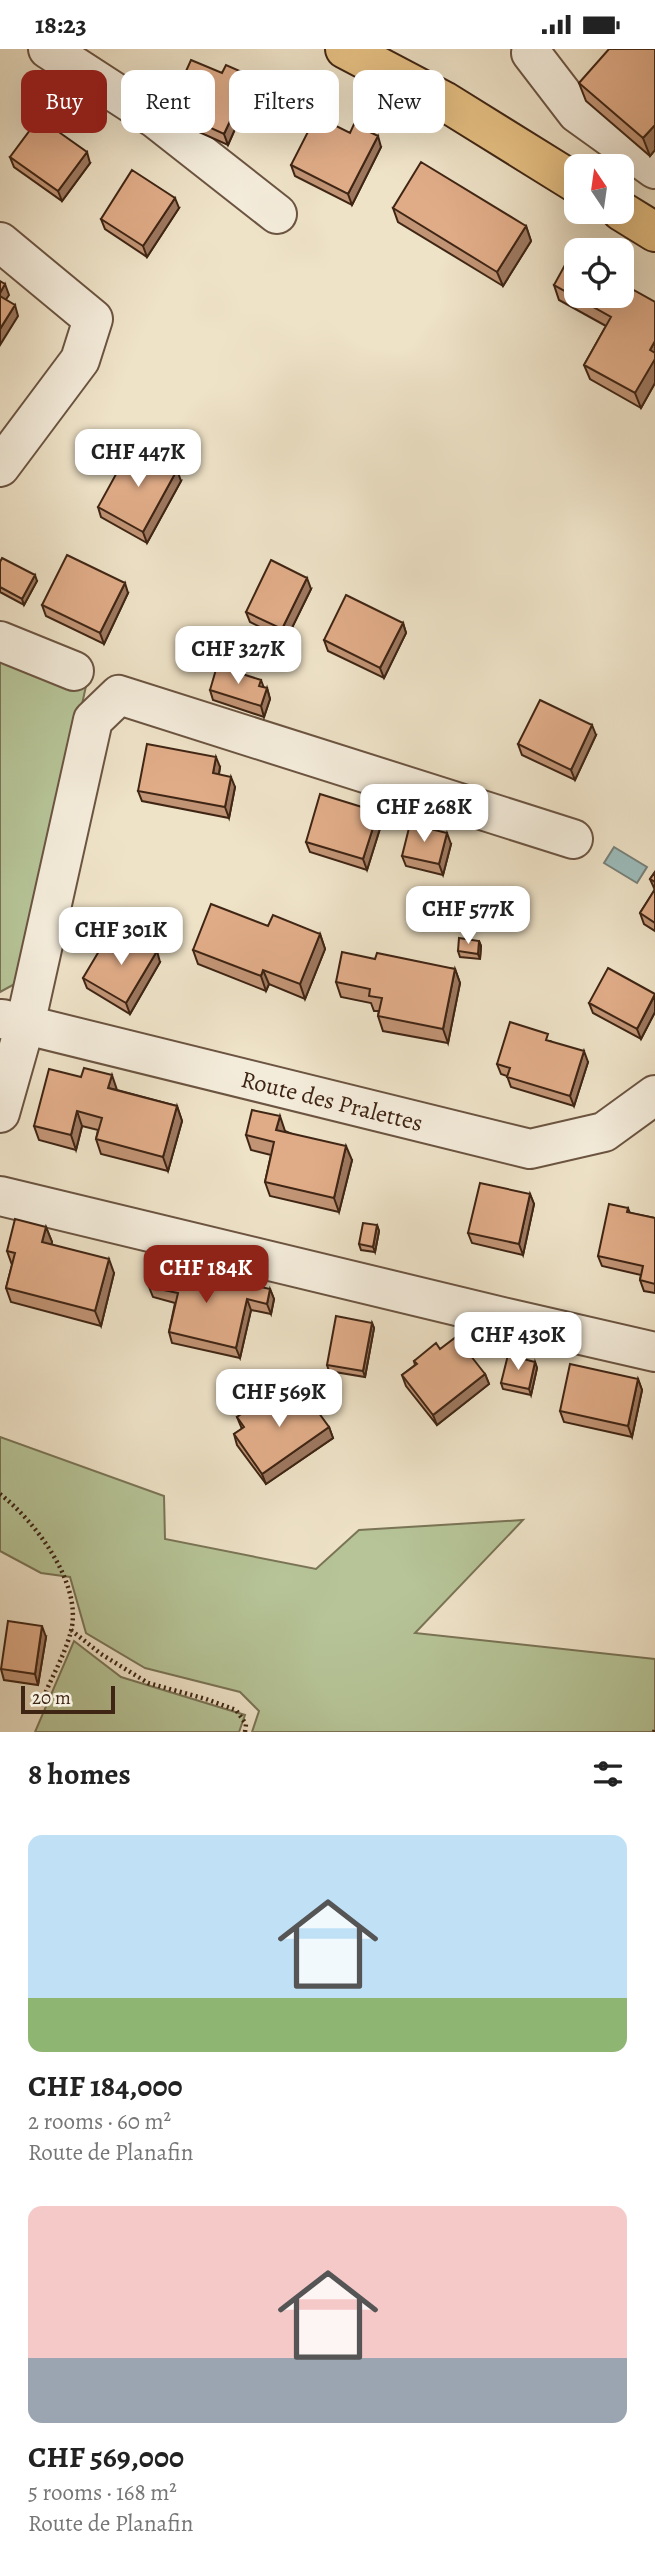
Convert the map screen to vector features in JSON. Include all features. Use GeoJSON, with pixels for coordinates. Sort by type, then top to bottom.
{"type":"FeatureCollection","features":[{"type":"Feature","properties":{"kind":"main road"},"geometry":{"type":"LineString","coordinates":[[345,49],[444,101],[564,176]]}},
{"type":"Feature","properties":{"kind":"main road"},"geometry":{"type":"LineString","coordinates":[[634,219],[655,232]]}},
{"type":"Feature","properties":{"kind":"street"},"geometry":{"type":"LineString","coordinates":[[48,49],[156,119],[277,214]]}},
{"type":"Feature","properties":{"kind":"street"},"geometry":{"type":"LineString","coordinates":[[531,53],[577,113],[655,169]]}},
{"type":"Feature","properties":{"kind":"street"},"geometry":{"type":"LineString","coordinates":[[0,241],[93,319],[80,360],[0,467]]}},
{"type":"Feature","properties":{"kind":"street"},"geometry":{"type":"LineString","coordinates":[[0,641],[74,671]]}},
{"type":"Feature","properties":{"kind":"street"},"geometry":{"type":"LineString","coordinates":[[0,1113],[13,1022],[93,720],[119,695],[573,839]]}},
{"type":"Feature","properties":{"kind":"street","name":"Route des Pralettes"},"geometry":{"type":"LineString","coordinates":[[13,1022],[530,1149],[604,1132],[655,1095]]}},
{"type":"Feature","properties":{"kind":"street"},"geometry":{"type":"LineString","coordinates":[[0,1196],[655,1352]]}},
{"type":"Feature","properties":{"kind":"path"},"geometry":{"type":"LineString","coordinates":[[0,1494],[37,1529],[62,1573],[71,1599],[71,1630],[42,1701]]}},
{"type":"Feature","properties":{"kind":"path"},"geometry":{"type":"LineString","coordinates":[[71,1630],[100,1654],[148,1683],[236,1710],[246,1724],[244,1732]]}},
{"type":"Feature","properties":{"kind":"green space"},"geometry":{"type":"Polygon","coordinates":[[[0,651],[86,686],[22,980],[0,992],[0,651]]]}},
{"type":"Feature","properties":{"kind":"green space"},"geometry":{"type":"Polygon","coordinates":[[[0,1437],[164,1496],[165,1539],[316,1569],[359,1530],[523,1520],[415,1633],[655,1659],[655,1732],[252,1732],[259,1711],[240,1692],[145,1668],[86,1633],[70,1577],[41,1573],[0,1551],[0,1437]]]}},
{"type":"Feature","properties":{"kind":"green space"},"geometry":{"type":"Polygon","coordinates":[[[74,1641],[121,1677],[245,1715],[239,1732],[35,1732],[74,1641]]]}},
{"type":"Feature","properties":{"kind":"water"},"geometry":{"type":"Polygon","coordinates":[[[614,847],[647,867],[637,883],[604,863],[614,847]]]}},
{"type":"Feature","properties":{"kind":"building"},"geometry":{"type":"Polygon","coordinates":[[[609,49],[655,49],[655,125],[643,138],[579,83],[609,49]]]}},
{"type":"Feature","properties":{"kind":"building"},"geometry":{"type":"Polygon","coordinates":[[[191,60],[215,70],[187,70],[191,60]]]}},
{"type":"Feature","properties":{"kind":"building"},"geometry":{"type":"Polygon","coordinates":[[[226,65],[237,70],[229,70],[229,123],[224,134],[215,130],[215,70],[222,73],[226,65]]]}},
{"type":"Feature","properties":{"kind":"building"},"geometry":{"type":"Polygon","coordinates":[[[353,126],[353,133],[372,133],[378,136],[348,194],[291,165],[307,133],[339,133],[339,128],[350,133],[353,126]]]}},
{"type":"Feature","properties":{"kind":"building"},"geometry":{"type":"Polygon","coordinates":[[[28,133],[60,133],[87,152],[58,191],[10,157],[28,133]]]}},
{"type":"Feature","properties":{"kind":"building"},"geometry":{"type":"Polygon","coordinates":[[[421,162],[526,226],[497,272],[393,208],[421,162]]]}},
{"type":"Feature","properties":{"kind":"building"},"geometry":{"type":"Polygon","coordinates":[[[132,170],[175,198],[143,246],[101,219],[132,170]]]}},
{"type":"Feature","properties":{"kind":"building"},"geometry":{"type":"Polygon","coordinates":[[[564,267],[564,291],[554,285],[564,267]]]}},
{"type":"Feature","properties":{"kind":"building"},"geometry":{"type":"Polygon","coordinates":[[[634,290],[655,302],[655,341],[650,350],[655,353],[655,359],[635,393],[584,365],[611,317],[595,308],[634,308],[634,290]]]}},
{"type":"Feature","properties":{"kind":"building"},"geometry":{"type":"Polygon","coordinates":[[[0,296],[15,305],[0,329],[0,296]]]}},
{"type":"Feature","properties":{"kind":"building"},"geometry":{"type":"Polygon","coordinates":[[[132,445],[177,470],[143,532],[98,507],[132,445]]]}},
{"type":"Feature","properties":{"kind":"building"},"geometry":{"type":"Polygon","coordinates":[[[67,555],[125,583],[100,633],[42,605],[67,555]]]}},
{"type":"Feature","properties":{"kind":"building"},"geometry":{"type":"Polygon","coordinates":[[[2,558],[35,575],[22,599],[0,587],[2,558]]]}},
{"type":"Feature","properties":{"kind":"building"},"geometry":{"type":"Polygon","coordinates":[[[271,560],[307,578],[282,629],[246,612],[271,560]]]}},
{"type":"Feature","properties":{"kind":"building"},"geometry":{"type":"Polygon","coordinates":[[[346,595],[403,623],[380,668],[324,640],[346,595]]]}},
{"type":"Feature","properties":{"kind":"building"},"geometry":{"type":"Polygon","coordinates":[[[217,666],[261,680],[259,686],[267,688],[261,706],[210,690],[217,666]]]}},
{"type":"Feature","properties":{"kind":"building"},"geometry":{"type":"Polygon","coordinates":[[[540,700],[592,725],[571,770],[518,744],[540,700]]]}},
{"type":"Feature","properties":{"kind":"building"},"geometry":{"type":"Polygon","coordinates":[[[147,744],[216,757],[213,773],[231,777],[225,807],[138,791],[147,744]]]}},
{"type":"Feature","properties":{"kind":"building"},"geometry":{"type":"Polygon","coordinates":[[[320,794],[378,812],[363,859],[306,842],[320,794]]]}},
{"type":"Feature","properties":{"kind":"building"},"geometry":{"type":"Polygon","coordinates":[[[410,824],[447,833],[439,864],[402,856],[410,824]]]}},
{"type":"Feature","properties":{"kind":"building"},"geometry":{"type":"Polygon","coordinates":[[[655,889],[655,923],[640,913],[655,889]]]}},
{"type":"Feature","properties":{"kind":"building"},"geometry":{"type":"Polygon","coordinates":[[[211,904],[268,926],[273,915],[320,934],[300,984],[263,970],[261,976],[193,950],[211,904]]]}},
{"type":"Feature","properties":{"kind":"building"},"geometry":{"type":"Polygon","coordinates":[[[124,932],[157,951],[126,1003],[83,978],[102,946],[112,952],[124,932]]]}},
{"type":"Feature","properties":{"kind":"building"},"geometry":{"type":"Polygon","coordinates":[[[459,938],[479,941],[478,954],[458,951],[459,938]]]}},
{"type":"Feature","properties":{"kind":"building"},"geometry":{"type":"Polygon","coordinates":[[[342,952],[375,959],[377,953],[455,969],[443,1029],[378,1016],[382,998],[369,996],[370,989],[336,982],[342,952]]]}},
{"type":"Feature","properties":{"kind":"building"},"geometry":{"type":"Polygon","coordinates":[[[608,968],[655,994],[637,1029],[589,1003],[608,968]]]}},
{"type":"Feature","properties":{"kind":"building"},"geometry":{"type":"Polygon","coordinates":[[[510,1022],[548,1034],[546,1040],[584,1051],[570,1096],[507,1077],[510,1068],[497,1064],[510,1022]]]}},
{"type":"Feature","properties":{"kind":"building"},"geometry":{"type":"Polygon","coordinates":[[[84,1068],[112,1075],[108,1088],[177,1106],[163,1157],[96,1139],[102,1118],[77,1111],[71,1135],[34,1126],[49,1069],[81,1077],[84,1068]]]}},
{"type":"Feature","properties":{"kind":"building"},"geometry":{"type":"Polygon","coordinates":[[[252,1110],[280,1116],[276,1130],[346,1146],[334,1198],[265,1182],[274,1142],[246,1135],[252,1110]]]}},
{"type":"Feature","properties":{"kind":"building"},"geometry":{"type":"Polygon","coordinates":[[[480,1183],[530,1194],[519,1244],[468,1233],[480,1183]]]}},
{"type":"Feature","properties":{"kind":"building"},"geometry":{"type":"Polygon","coordinates":[[[609,1204],[628,1208],[627,1212],[655,1218],[655,1284],[640,1280],[643,1266],[598,1256],[609,1204]]]}},
{"type":"Feature","properties":{"kind":"building"},"geometry":{"type":"Polygon","coordinates":[[[15,1219],[46,1227],[42,1242],[109,1259],[95,1311],[6,1288],[15,1253],[7,1251],[15,1219]]]}},
{"type":"Feature","properties":{"kind":"building"},"geometry":{"type":"Polygon","coordinates":[[[363,1223],[377,1225],[373,1247],[359,1244],[363,1223]]]}},
{"type":"Feature","properties":{"kind":"building"},"geometry":{"type":"Polygon","coordinates":[[[155,1260],[184,1266],[181,1280],[223,1289],[225,1279],[270,1289],[267,1304],[247,1299],[236,1348],[169,1332],[178,1293],[149,1287],[155,1260]]]}},
{"type":"Feature","properties":{"kind":"building"},"geometry":{"type":"Polygon","coordinates":[[[336,1316],[372,1323],[363,1371],[327,1365],[336,1316]]]}},
{"type":"Feature","properties":{"kind":"building"},"geometry":{"type":"Polygon","coordinates":[[[456,1337],[485,1374],[433,1415],[402,1375],[417,1364],[414,1361],[436,1343],[440,1349],[456,1337]]]}},
{"type":"Feature","properties":{"kind":"building"},"geometry":{"type":"Polygon","coordinates":[[[508,1355],[535,1362],[529,1389],[501,1383],[508,1355]]]}},
{"type":"Feature","properties":{"kind":"building"},"geometry":{"type":"Polygon","coordinates":[[[570,1364],[638,1379],[628,1426],[560,1411],[570,1364]]]}},
{"type":"Feature","properties":{"kind":"building"},"geometry":{"type":"Polygon","coordinates":[[[300,1387],[329,1427],[262,1474],[234,1434],[244,1427],[237,1417],[263,1399],[269,1408],[300,1387]]]}},
{"type":"Feature","properties":{"kind":"building"},"geometry":{"type":"Polygon","coordinates":[[[8,1621],[42,1626],[35,1674],[1,1669],[8,1621]]]}}]}
